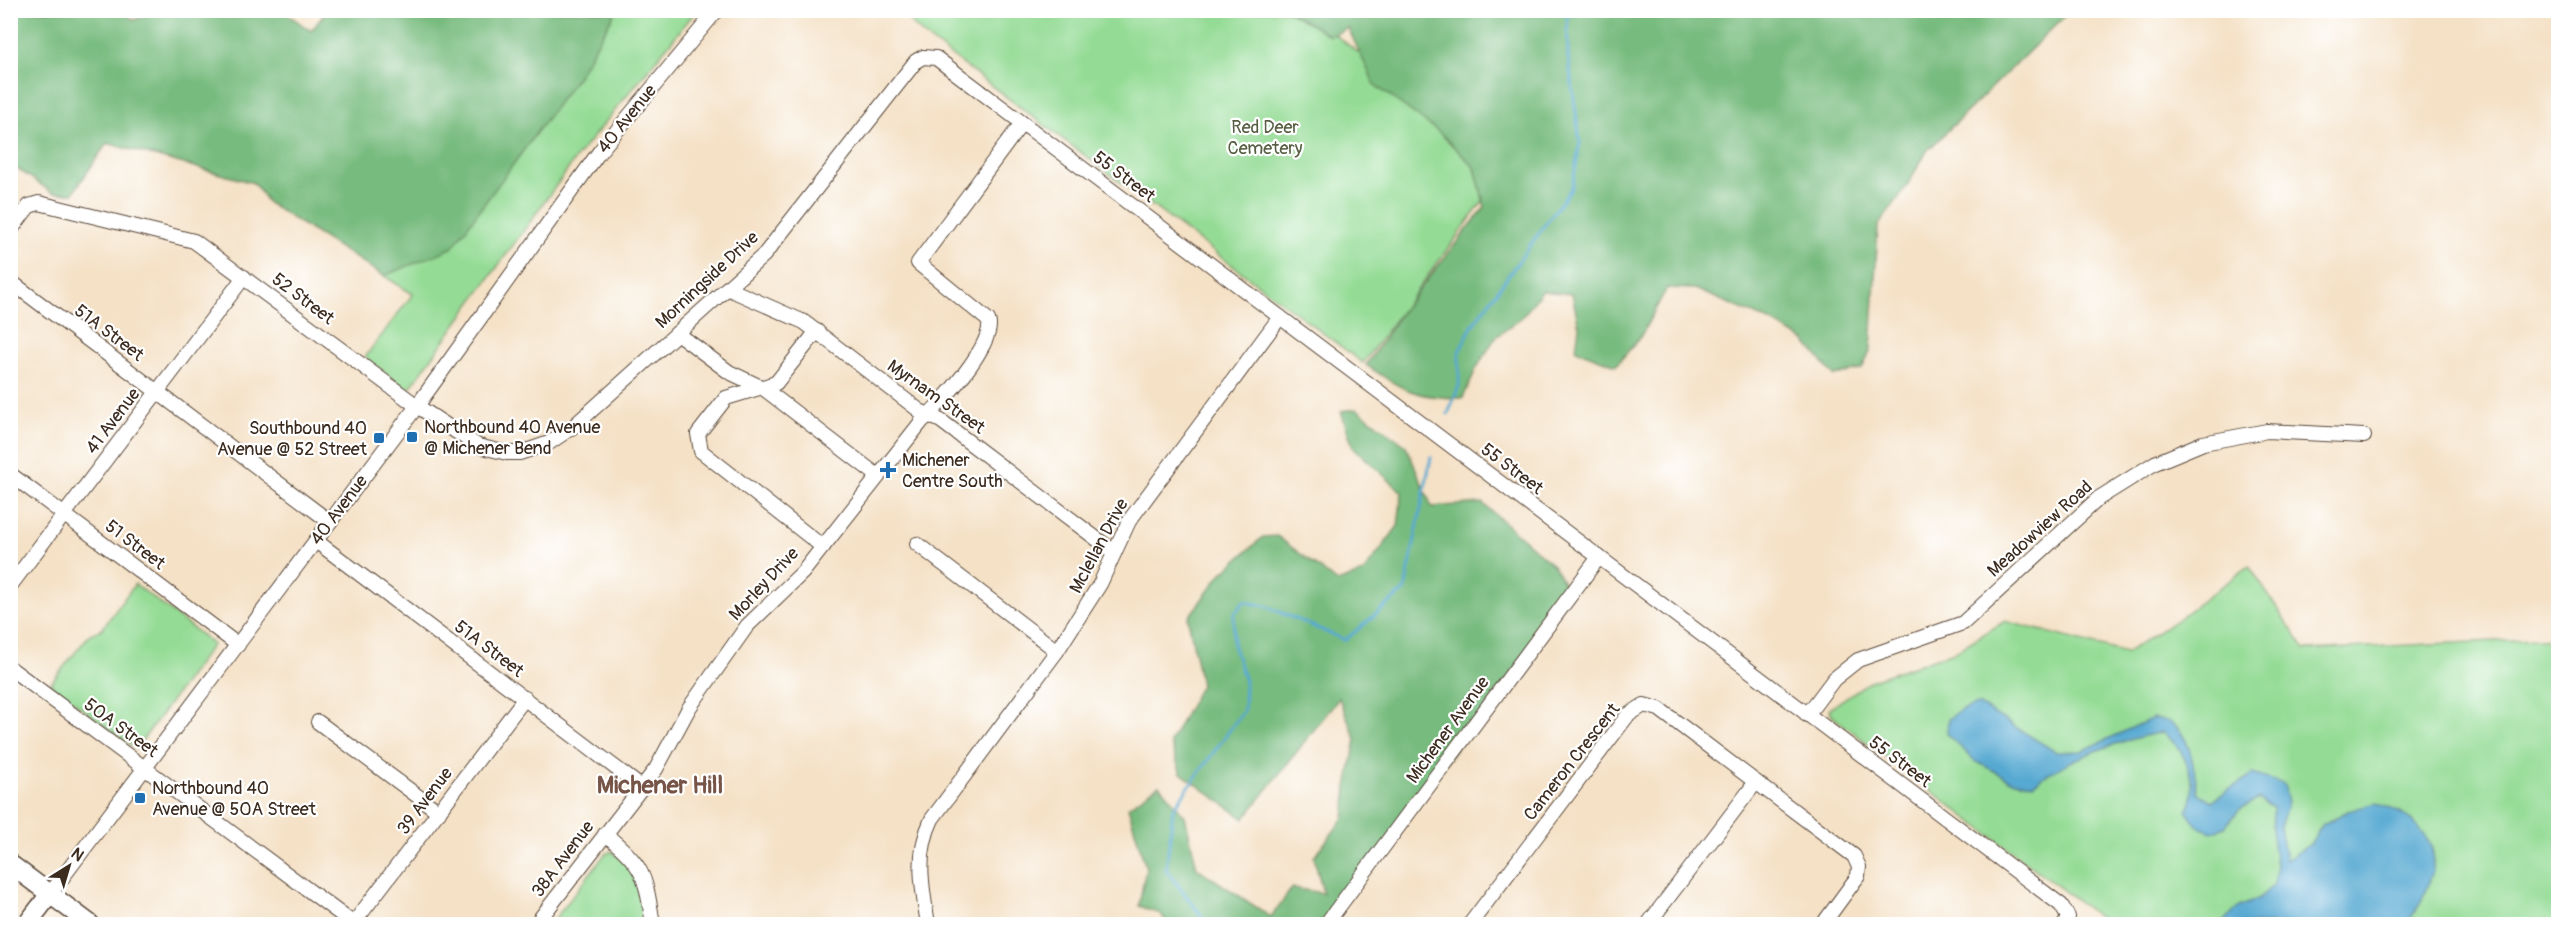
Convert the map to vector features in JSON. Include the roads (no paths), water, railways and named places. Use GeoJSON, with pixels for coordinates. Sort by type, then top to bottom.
{"type":"FeatureCollection","features":[{"type":"Feature","properties":{"kind":"main road"},"geometry":{"type":"LineString","coordinates":[[10,864],[90,924]]}},
{"type":"Feature","properties":{"kind":"main road","name":"40 Avenue"},"geometry":{"type":"LineString","coordinates":[[27,924],[50,894]]}},
{"type":"Feature","properties":{"kind":"street","name":"40 Avenue"},"geometry":{"type":"LineString","coordinates":[[50,894],[417,406],[600,151],[717,10]]}},
{"type":"Feature","properties":{"kind":"street","name":"55 Street"},"geometry":{"type":"LineString","coordinates":[[928,56],[936,58],[2061,905],[2067,921]]}},
{"type":"Feature","properties":{"kind":"street","name":"Morningside Drive"},"geometry":{"type":"LineString","coordinates":[[531,450],[549,443],[574,426],[729,289],[764,255],[916,61],[928,56]]}},
{"type":"Feature","properties":{"kind":"street","name":"Morley Drive"},"geometry":{"type":"LineString","coordinates":[[641,787],[656,770],[689,708],[741,635],[756,616],[780,595],[823,547],[928,415],[939,406],[982,348],[990,324],[984,315],[918,263],[1022,123]]}},
{"type":"Feature","properties":{"kind":"street","name":"52 Street"},"geometry":{"type":"LineString","coordinates":[[10,231],[29,207],[39,203],[191,239],[417,406],[478,446],[507,453],[531,450]]}},
{"type":"Feature","properties":{"kind":"street","name":"41 Avenue"},"geometry":{"type":"LineString","coordinates":[[10,586],[243,277]]}},
{"type":"Feature","properties":{"kind":"street","name":"51A Street"},"geometry":{"type":"LineString","coordinates":[[10,281],[330,522]]}},
{"type":"Feature","properties":{"kind":"street","name":"Myrnam Street"},"geometry":{"type":"LineString","coordinates":[[729,289],[801,320],[920,411],[950,428],[1114,552]]}},
{"type":"Feature","properties":{"kind":"street","name":"Mclellan Drive"},"geometry":{"type":"LineString","coordinates":[[928,924],[920,865],[926,834],[942,803],[1057,651],[1095,593],[1129,521],[1280,317]]}},
{"type":"Feature","properties":{"kind":"street"},"geometry":{"type":"LineString","coordinates":[[817,331],[779,381],[726,398],[698,434],[701,451],[823,547]]}},
{"type":"Feature","properties":{"kind":"street"},"geometry":{"type":"LineString","coordinates":[[677,333],[729,372],[763,388],[878,476]]}},
{"type":"Feature","properties":{"kind":"street","name":"Meadowview Road"},"geometry":{"type":"LineString","coordinates":[[1807,715],[1834,679],[1858,660],[1963,623],[2099,498],[2155,463],[2203,443],[2267,431],[2364,436]]}},
{"type":"Feature","properties":{"kind":"street","name":"51 Street"},"geometry":{"type":"LineString","coordinates":[[10,474],[238,645]]}},
{"type":"Feature","properties":{"kind":"street","name":"51A Street"},"geometry":{"type":"LineString","coordinates":[[316,541],[641,787]]}},
{"type":"Feature","properties":{"kind":"street"},"geometry":{"type":"LineString","coordinates":[[917,544],[1057,651]]}},
{"type":"Feature","properties":{"kind":"street","name":"Michener Avenue"},"geometry":{"type":"LineString","coordinates":[[1326,924],[1599,557]]}},
{"type":"Feature","properties":{"kind":"street","name":"50A Street"},"geometry":{"type":"LineString","coordinates":[[10,668],[354,924]]}},
{"type":"Feature","properties":{"kind":"street","name":"39 Avenue"},"geometry":{"type":"LineString","coordinates":[[354,924],[525,698]]}},
{"type":"Feature","properties":{"kind":"street","name":"Cameron Crescent"},"geometry":{"type":"LineString","coordinates":[[1470,924],[1628,715],[1639,707],[1648,705],[1659,710],[1848,851],[1857,862],[1859,872],[1855,882],[1823,924]]}},
{"type":"Feature","properties":{"kind":"street"},"geometry":{"type":"LineString","coordinates":[[318,722],[439,812]]}},
{"type":"Feature","properties":{"kind":"street"},"geometry":{"type":"LineString","coordinates":[[1648,924],[1756,782]]}},
{"type":"Feature","properties":{"kind":"street","name":"38A Avenue"},"geometry":{"type":"LineString","coordinates":[[536,924],[641,787]]}},
{"type":"Feature","properties":{"kind":"street"},"geometry":{"type":"LineString","coordinates":[[605,834],[632,856],[641,869],[647,885],[653,924]]}},
{"type":"Feature","properties":{"kind":"water"},"geometry":{"type":"Polygon","coordinates":[[[1978,704],[2056,752],[2082,751],[2153,718],[2169,722],[2184,736],[2188,745],[2198,793],[2212,801],[2253,774],[2284,784],[2288,802],[2280,827],[2286,860],[2310,844],[2323,824],[2348,811],[2376,803],[2402,813],[2419,828],[2433,848],[2433,872],[2420,904],[2407,924],[2221,924],[2237,908],[2259,898],[2274,885],[2276,867],[2272,836],[2273,808],[2259,799],[2240,809],[2225,827],[2212,832],[2198,827],[2187,811],[2192,789],[2187,764],[2178,748],[2163,732],[2095,751],[2033,784],[2011,780],[1975,761],[1947,734],[1948,719],[1961,710],[1978,704]]]}},
{"type":"Feature","properties":{"kind":"waterway"},"geometry":{"type":"LineString","coordinates":[[1448,414],[1459,386],[1459,352],[1472,326],[1572,187],[1580,142],[1568,56],[1567,10]]}},
{"type":"Feature","properties":{"kind":"waterway"},"geometry":{"type":"LineString","coordinates":[[1208,924],[1166,870],[1173,809],[1244,710],[1245,681],[1233,644],[1234,614],[1244,601],[1268,607],[1345,640],[1405,590],[1431,457]]}},
{"type":"Feature","properties":{"kind":"place","name":"Northbound 40 Avenue @ Michener Bend"},"geometry":{"type":"Point","coordinates":[412,437]}},
{"type":"Feature","properties":{"kind":"place","name":"Southbound 40 Avenue @ 52 Street"},"geometry":{"type":"Point","coordinates":[379,438]}},
{"type":"Feature","properties":{"kind":"place","name":"Michener Centre South"},"geometry":{"type":"Point","coordinates":[888,470]}},
{"type":"Feature","properties":{"kind":"place","name":"Northbound 40 Avenue @ 50A Street"},"geometry":{"type":"Point","coordinates":[140,798]}},
{"type":"Feature","properties":{"kind":"district","name":"Michener Hill"},"geometry":{"type":"Point","coordinates":[660,785]}},
{"type":"Feature","properties":{"kind":"park label","name":"Red Deer Cemetery"},"geometry":{"type":"Point","coordinates":[1265,137]}}]}
